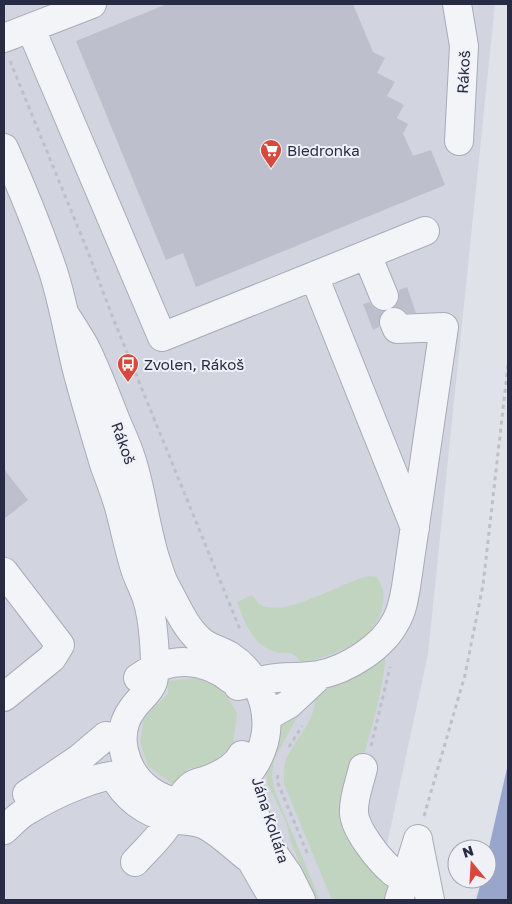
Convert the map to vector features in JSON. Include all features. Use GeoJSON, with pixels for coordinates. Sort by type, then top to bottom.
{"type":"FeatureCollection","features":[{"type":"Feature","properties":{"kind":"street"},"geometry":{"type":"LineString","coordinates":[[6,47],[31,29],[92,4]]}},
{"type":"Feature","properties":{"kind":"street","name":"Rákoš"},"geometry":{"type":"LineString","coordinates":[[457,4],[464,46],[459,141]]}},
{"type":"Feature","properties":{"kind":"street"},"geometry":{"type":"LineString","coordinates":[[31,29],[162,337],[425,231]]}},
{"type":"Feature","properties":{"kind":"street","name":"Rákoš"},"geometry":{"type":"LineString","coordinates":[[4,148],[24,195],[52,271],[78,375],[119,505],[136,571],[147,599],[154,639],[145,674],[153,681],[150,688],[132,708],[126,719],[122,736],[123,751],[128,764],[129,788]]}},
{"type":"Feature","properties":{"kind":"street"},"geometry":{"type":"LineString","coordinates":[[367,254],[384,296]]}},
{"type":"Feature","properties":{"kind":"street"},"geometry":{"type":"LineString","coordinates":[[314,276],[415,528]]}},
{"type":"Feature","properties":{"kind":"street","name":"Rákoš"},"geometry":{"type":"LineString","coordinates":[[64,313],[85,347],[130,456],[151,545],[162,581],[189,628],[210,648],[230,656],[243,668],[246,684]]}},
{"type":"Feature","properties":{"kind":"street"},"geometry":{"type":"LineString","coordinates":[[266,717],[289,704],[312,682],[370,652],[397,621],[403,605],[444,327],[396,329],[394,322]]}},
{"type":"Feature","properties":{"kind":"street"},"geometry":{"type":"LineString","coordinates":[[4,697],[52,658],[60,645],[6,579]]}},
{"type":"Feature","properties":{"kind":"street","name":"Rákoš"},"geometry":{"type":"LineString","coordinates":[[162,581],[163,602],[173,634],[196,662]]}},
{"type":"Feature","properties":{"kind":"street"},"geometry":{"type":"LineString","coordinates":[[185,662],[196,662],[215,668],[232,680],[246,684],[263,700],[267,728],[262,748],[252,771],[216,777],[193,784],[185,791],[186,807],[135,862],[129,788],[108,756],[106,736],[108,724],[117,701],[126,688],[145,674],[166,665],[185,662]]}},
{"type":"Feature","properties":{"kind":"street"},"geometry":{"type":"LineString","coordinates":[[246,684],[269,679],[312,682]]}},
{"type":"Feature","properties":{"kind":"street"},"geometry":{"type":"LineString","coordinates":[[246,684],[249,734],[245,749],[252,771]]}},
{"type":"Feature","properties":{"kind":"street"},"geometry":{"type":"LineString","coordinates":[[4,811],[80,758],[106,736]]}},
{"type":"Feature","properties":{"kind":"street"},"geometry":{"type":"LineString","coordinates":[[364,768],[354,804],[354,815],[358,827],[371,848],[392,872],[402,889]]}},
{"type":"Feature","properties":{"kind":"street","name":"Jána Kollára"},"geometry":{"type":"LineString","coordinates":[[252,771],[271,850],[299,868],[301,900]]}},
{"type":"Feature","properties":{"kind":"street"},"geometry":{"type":"LineString","coordinates":[[4,830],[24,813],[58,794],[102,778],[129,788],[148,789],[186,807]]}},
{"type":"Feature","properties":{"kind":"street"},"geometry":{"type":"LineString","coordinates":[[4,834],[94,798],[129,788]]}},
{"type":"Feature","properties":{"kind":"street","name":"Jána Kollára"},"geometry":{"type":"LineString","coordinates":[[186,807],[223,810],[234,822],[244,839],[251,860],[274,900]]}},
{"type":"Feature","properties":{"kind":"street","name":"Jána Kollára"},"geometry":{"type":"LineString","coordinates":[[186,807],[193,821],[216,832],[251,860]]}},
{"type":"Feature","properties":{"kind":"street"},"geometry":{"type":"LineString","coordinates":[[402,889],[418,838]]}},
{"type":"Feature","properties":{"kind":"street"},"geometry":{"type":"LineString","coordinates":[[418,838],[430,900]]}},
{"type":"Feature","properties":{"kind":"path"},"geometry":{"type":"LineString","coordinates":[[6,47],[113,318],[240,631],[246,639]]}},
{"type":"Feature","properties":{"kind":"path"},"geometry":{"type":"LineString","coordinates":[[418,838],[465,675],[480,603],[508,365]]}},
{"type":"Feature","properties":{"kind":"path"},"geometry":{"type":"LineString","coordinates":[[364,768],[375,734],[390,668],[390,658],[387,650],[380,642]]}},
{"type":"Feature","properties":{"kind":"path"},"geometry":{"type":"LineString","coordinates":[[288,748],[306,719],[312,682]]}},
{"type":"Feature","properties":{"kind":"path"},"geometry":{"type":"LineString","coordinates":[[252,771],[277,781],[299,868]]}},
{"type":"Feature","properties":{"kind":"shaded area"},"geometry":{"type":"Polygon","coordinates":[[[4,4],[495,4],[428,654],[375,900],[4,900],[4,4]]]}},
{"type":"Feature","properties":{"kind":"green space"},"geometry":{"type":"Polygon","coordinates":[[[370,576],[377,577],[384,596],[378,620],[371,630],[362,638],[339,651],[302,664],[293,654],[268,649],[255,639],[243,618],[237,602],[252,595],[259,604],[270,608],[283,607],[313,598],[358,579],[370,576]]]}},
{"type":"Feature","properties":{"kind":"green space"},"geometry":{"type":"Polygon","coordinates":[[[386,654],[380,694],[348,810],[392,885],[392,900],[332,900],[284,784],[284,766],[313,712],[315,704],[314,695],[362,671],[386,654]]]}},
{"type":"Feature","properties":{"kind":"green space"},"geometry":{"type":"Polygon","coordinates":[[[196,678],[222,688],[237,713],[233,745],[211,764],[188,769],[175,786],[148,766],[140,742],[144,717],[168,694],[168,681],[196,678]]]}},
{"type":"Feature","properties":{"kind":"green space"},"geometry":{"type":"Polygon","coordinates":[[[303,707],[274,759],[272,776],[274,789],[320,900],[316,900],[291,843],[286,822],[268,785],[265,770],[277,731],[290,711],[303,707]]]}},
{"type":"Feature","properties":{"kind":"water"},"geometry":{"type":"Polygon","coordinates":[[[508,764],[508,900],[476,900],[479,889],[497,889],[497,839],[491,839],[508,764]]]}},
{"type":"Feature","properties":{"kind":"building"},"geometry":{"type":"Polygon","coordinates":[[[167,4],[353,4],[373,52],[385,58],[377,73],[395,82],[387,96],[404,105],[397,118],[408,124],[403,133],[413,156],[431,150],[445,185],[196,287],[183,253],[166,260],[76,41],[167,4]]]}},
{"type":"Feature","properties":{"kind":"building"},"geometry":{"type":"Polygon","coordinates":[[[407,287],[416,313],[406,313],[403,309],[395,307],[399,299],[399,290],[407,287]]]}},
{"type":"Feature","properties":{"kind":"building"},"geometry":{"type":"Polygon","coordinates":[[[369,302],[375,309],[383,311],[379,320],[379,327],[373,330],[363,304],[369,302]]]}},
{"type":"Feature","properties":{"kind":"building"},"geometry":{"type":"Polygon","coordinates":[[[4,469],[28,500],[4,519],[4,469]]]}},
{"type":"Feature","properties":{"kind":"place","name":"Biedronka"},"geometry":{"type":"Point","coordinates":[271,169]}},
{"type":"Feature","properties":{"kind":"place","name":"Zvolen, Rákoš"},"geometry":{"type":"Point","coordinates":[128,383]}}]}
